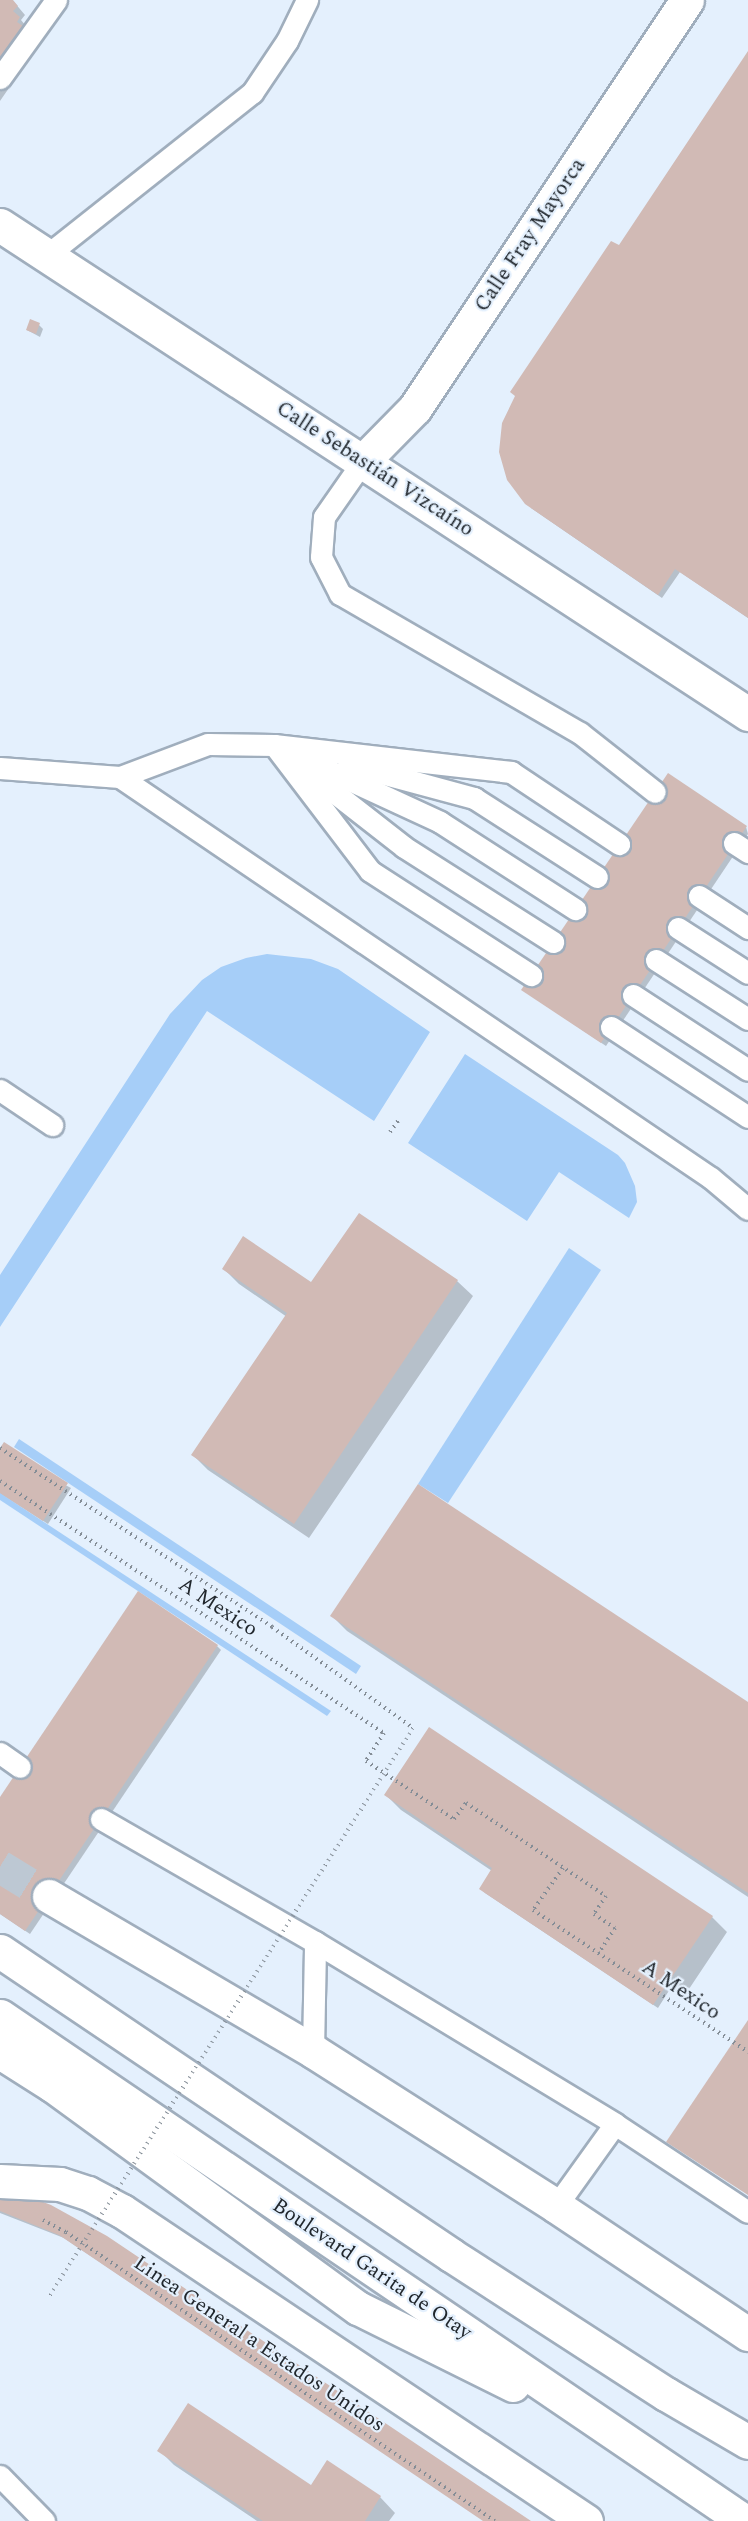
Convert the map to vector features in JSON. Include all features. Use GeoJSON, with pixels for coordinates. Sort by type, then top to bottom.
{"type":"FeatureCollection","features":[{"type":"Feature","properties":{"kind":"main road","name":"Calle Fray Mayorca"},"geometry":{"type":"LineString","coordinates":[[363,461],[415,408],[687,0]]}},
{"type":"Feature","properties":{"kind":"main road","name":"Calle Sebastián Vizcaíno"},"geometry":{"type":"LineString","coordinates":[[0,225],[748,714]]}},
{"type":"Feature","properties":{"kind":"main road"},"geometry":{"type":"LineString","coordinates":[[49,1896],[313,2051],[556,2206],[748,2334]]}},
{"type":"Feature","properties":{"kind":"main road"},"geometry":{"type":"LineString","coordinates":[[0,1951],[451,2256],[666,2394],[748,2442]]}},
{"type":"Feature","properties":{"kind":"main road","name":"Boulevard Garita de Otay"},"geometry":{"type":"LineString","coordinates":[[0,2016],[744,2521]]}},
{"type":"Feature","properties":{"kind":"main road"},"geometry":{"type":"LineString","coordinates":[[0,2052],[52,2085],[358,2308],[627,2442]]}},
{"type":"Feature","properties":{"kind":"main road"},"geometry":{"type":"LineString","coordinates":[[0,2181],[60,2184],[88,2193],[122,2211],[585,2521]]}},
{"type":"Feature","properties":{"kind":"lane"},"geometry":{"type":"LineString","coordinates":[[0,78],[56,0]]}},
{"type":"Feature","properties":{"kind":"lane"},"geometry":{"type":"LineString","coordinates":[[46,256],[252,93],[286,41],[307,0]]}},
{"type":"Feature","properties":{"kind":"lane"},"geometry":{"type":"LineString","coordinates":[[363,461],[324,518],[321,557],[340,594],[580,733],[655,792]]}},
{"type":"Feature","properties":{"kind":"lane"},"geometry":{"type":"LineString","coordinates":[[0,768],[120,777],[208,744],[274,745],[511,772],[620,844]]}},
{"type":"Feature","properties":{"kind":"lane"},"geometry":{"type":"LineString","coordinates":[[274,745],[474,798],[597,877]]}},
{"type":"Feature","properties":{"kind":"lane"},"geometry":{"type":"LineString","coordinates":[[274,745],[440,822],[575,909]]}},
{"type":"Feature","properties":{"kind":"lane"},"geometry":{"type":"LineString","coordinates":[[274,745],[404,847],[553,942]]}},
{"type":"Feature","properties":{"kind":"lane"},"geometry":{"type":"LineString","coordinates":[[274,745],[370,871],[531,975]]}},
{"type":"Feature","properties":{"kind":"lane"},"geometry":{"type":"LineString","coordinates":[[120,777],[320,915],[711,1178],[748,1209]]}},
{"type":"Feature","properties":{"kind":"lane"},"geometry":{"type":"LineString","coordinates":[[699,896],[748,928]]}},
{"type":"Feature","properties":{"kind":"lane"},"geometry":{"type":"LineString","coordinates":[[678,928],[748,973]]}},
{"type":"Feature","properties":{"kind":"lane"},"geometry":{"type":"LineString","coordinates":[[656,960],[748,1020]]}},
{"type":"Feature","properties":{"kind":"lane"},"geometry":{"type":"LineString","coordinates":[[633,994],[748,1070]]}},
{"type":"Feature","properties":{"kind":"lane"},"geometry":{"type":"LineString","coordinates":[[611,1027],[748,1117]]}},
{"type":"Feature","properties":{"kind":"lane"},"geometry":{"type":"LineString","coordinates":[[0,1090],[52,1125]]}},
{"type":"Feature","properties":{"kind":"lane"},"geometry":{"type":"LineString","coordinates":[[0,1753],[20,1767]]}},
{"type":"Feature","properties":{"kind":"lane"},"geometry":{"type":"LineString","coordinates":[[101,1819],[315,1942],[615,2124],[748,2212]]}},
{"type":"Feature","properties":{"kind":"lane"},"geometry":{"type":"LineString","coordinates":[[313,2051],[315,1942]]}},
{"type":"Feature","properties":{"kind":"lane"},"geometry":{"type":"LineString","coordinates":[[556,2206],[615,2124]]}},
{"type":"Feature","properties":{"kind":"lane"},"geometry":{"type":"LineString","coordinates":[[0,2476],[44,2521]]}},
{"type":"Feature","properties":{"kind":"path"},"geometry":{"type":"LineString","coordinates":[[390,1132],[400,1118]]}},
{"type":"Feature","properties":{"kind":"path"},"geometry":{"type":"LineString","coordinates":[[0,1448],[273,1628],[413,1728],[50,2295]]}},
{"type":"Feature","properties":{"kind":"path","name":"A Mexico"},"geometry":{"type":"LineString","coordinates":[[0,1481],[384,1733],[366,1761],[454,1819],[465,1803],[563,1868],[533,1910],[748,2052]]}},
{"type":"Feature","properties":{"kind":"path"},"geometry":{"type":"LineString","coordinates":[[563,1868],[606,1896],[594,1914],[615,1928],[599,1953]]}},
{"type":"Feature","properties":{"kind":"path","name":"Linea General a Estados Unidos"},"geometry":{"type":"LineString","coordinates":[[38,2217],[66,2232],[495,2521]]}},
{"type":"Feature","properties":{"kind":"shaded area"},"geometry":{"type":"Polygon","coordinates":[[[267,954],[311,959],[338,969],[430,1032],[374,1121],[207,1011],[0,1327],[0,1275],[170,1014],[202,980],[221,967],[246,958],[267,954]]]}},
{"type":"Feature","properties":{"kind":"shaded area"},"geometry":{"type":"Polygon","coordinates":[[[465,1054],[618,1155],[625,1163],[635,1186],[637,1202],[629,1218],[559,1172],[527,1221],[408,1143],[465,1054]]]}},
{"type":"Feature","properties":{"kind":"shaded area"},"geometry":{"type":"Polygon","coordinates":[[[569,1248],[601,1270],[448,1503],[418,1484],[569,1248]]]}},
{"type":"Feature","properties":{"kind":"shaded area"},"geometry":{"type":"Polygon","coordinates":[[[19,1439],[361,1666],[356,1674],[14,1447],[19,1439]]]}},
{"type":"Feature","properties":{"kind":"shaded area"},"geometry":{"type":"Polygon","coordinates":[[[0,1493],[331,1711],[327,1716],[0,1500],[0,1493]]]}},
{"type":"Feature","properties":{"kind":"building"},"geometry":{"type":"Polygon","coordinates":[[[0,0],[13,0],[18,6],[13,11],[20,17],[17,22],[33,33],[0,80],[0,0]]]}},
{"type":"Feature","properties":{"kind":"building"},"geometry":{"type":"Polygon","coordinates":[[[748,51],[748,618],[675,569],[658,595],[525,504],[507,480],[499,452],[502,423],[515,396],[510,392],[611,241],[619,245],[748,51]]]}},
{"type":"Feature","properties":{"kind":"building"},"geometry":{"type":"Polygon","coordinates":[[[30,319],[40,323],[36,334],[26,330],[30,319]]]}},
{"type":"Feature","properties":{"kind":"building"},"geometry":{"type":"Polygon","coordinates":[[[668,773],[747,826],[601,1043],[521,990],[668,773]]]}},
{"type":"Feature","properties":{"kind":"building"},"geometry":{"type":"Polygon","coordinates":[[[359,1213],[458,1280],[294,1524],[191,1455],[287,1313],[222,1269],[243,1236],[311,1282],[359,1213]]]}},
{"type":"Feature","properties":{"kind":"building"},"geometry":{"type":"Polygon","coordinates":[[[4,1442],[68,1483],[43,1521],[0,1493],[0,1448],[4,1442]]]}},
{"type":"Feature","properties":{"kind":"building"},"geometry":{"type":"Polygon","coordinates":[[[418,1484],[748,1702],[748,1893],[330,1616],[418,1484]]]}},
{"type":"Feature","properties":{"kind":"building"},"geometry":{"type":"Polygon","coordinates":[[[138,1591],[218,1645],[25,1931],[0,1914],[0,1797],[138,1591]]]}},
{"type":"Feature","properties":{"kind":"building"},"geometry":{"type":"Polygon","coordinates":[[[429,1727],[713,1916],[653,2005],[479,1889],[492,1868],[384,1795],[429,1727]]]}},
{"type":"Feature","properties":{"kind":"building"},"geometry":{"type":"Polygon","coordinates":[[[748,2020],[748,2195],[666,2142],[748,2020]]]}},
{"type":"Feature","properties":{"kind":"building"},"geometry":{"type":"Polygon","coordinates":[[[0,2190],[51,2205],[107,2236],[531,2521],[483,2521],[59,2235],[0,2211],[0,2190]]]}},
{"type":"Feature","properties":{"kind":"building"},"geometry":{"type":"Polygon","coordinates":[[[188,2403],[311,2485],[327,2460],[381,2496],[365,2521],[263,2521],[157,2451],[188,2403]]]}},
{"type":"Feature","properties":{"kind":"tunnel"},"geometry":{"type":"LineString","coordinates":[[0,1866],[49,1896]]}}]}
